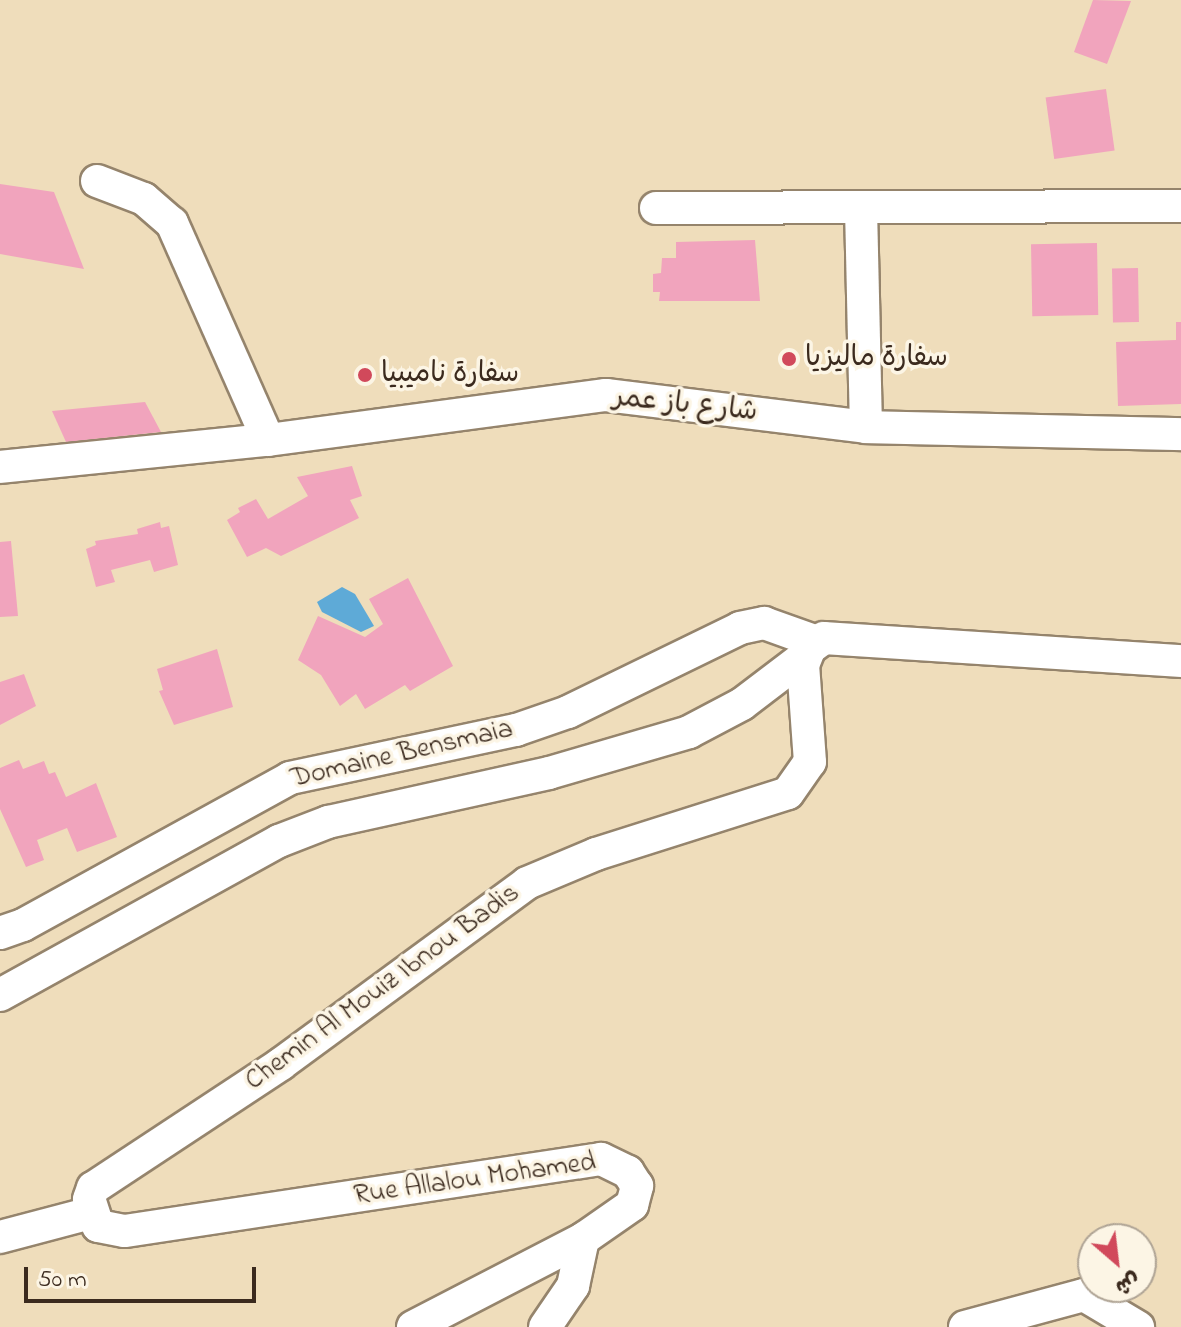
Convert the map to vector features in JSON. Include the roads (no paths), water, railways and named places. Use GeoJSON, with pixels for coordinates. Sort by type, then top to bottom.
{"type":"FeatureCollection","features":[{"type":"Feature","properties":{"kind":"street"},"geometry":{"type":"LineString","coordinates":[[97,181],[144,199],[172,223],[268,440]]}},
{"type":"Feature","properties":{"kind":"street"},"geometry":{"type":"LineString","coordinates":[[656,208],[1181,206]]}},
{"type":"Feature","properties":{"kind":"street"},"geometry":{"type":"LineString","coordinates":[[861,208],[866,427]]}},
{"type":"Feature","properties":{"kind":"street","name":"شارع باز عمر"},"geometry":{"type":"LineString","coordinates":[[0,467],[268,440],[606,395],[866,427],[1181,434]]}},
{"type":"Feature","properties":{"kind":"street","name":"Domaine Bensmaia"},"geometry":{"type":"LineString","coordinates":[[0,933],[23,925],[290,778],[516,730],[568,712],[740,628],[764,623],[811,649]]}},
{"type":"Feature","properties":{"kind":"street"},"geometry":{"type":"LineString","coordinates":[[0,995],[279,841],[328,822],[549,773],[689,732],[742,704],[811,649],[842,636],[1181,661]]}},
{"type":"Feature","properties":{"kind":"street","name":"Chemin Al Mouiz Ibnou Badis"},"geometry":{"type":"LineString","coordinates":[[91,1213],[93,1188],[319,1037],[495,902],[596,854],[788,793],[810,762],[811,649]]}},
{"type":"Feature","properties":{"kind":"street","name":"Rue Allalou Mohamed"},"geometry":{"type":"LineString","coordinates":[[91,1213],[98,1226],[124,1231],[601,1159],[619,1164],[637,1186],[637,1198],[583,1239],[413,1327]]}},
{"type":"Feature","properties":{"kind":"street"},"geometry":{"type":"LineString","coordinates":[[0,1237],[91,1213]]}},
{"type":"Feature","properties":{"kind":"street"},"geometry":{"type":"LineString","coordinates":[[545,1327],[573,1286],[583,1239]]}},
{"type":"Feature","properties":{"kind":"street"},"geometry":{"type":"LineString","coordinates":[[965,1327],[1084,1295],[1138,1327]]}},
{"type":"Feature","properties":{"kind":"water"},"geometry":{"type":"Polygon","coordinates":[[[342,587],[355,594],[374,626],[361,632],[322,612],[317,602],[342,587]]]}},
{"type":"Feature","properties":{"kind":"place","name":"سفارة ماليزيا"},"geometry":{"type":"Point","coordinates":[789,359]}},
{"type":"Feature","properties":{"kind":"place","name":"سفارة ناميبيا"},"geometry":{"type":"Point","coordinates":[365,375]}}]}
